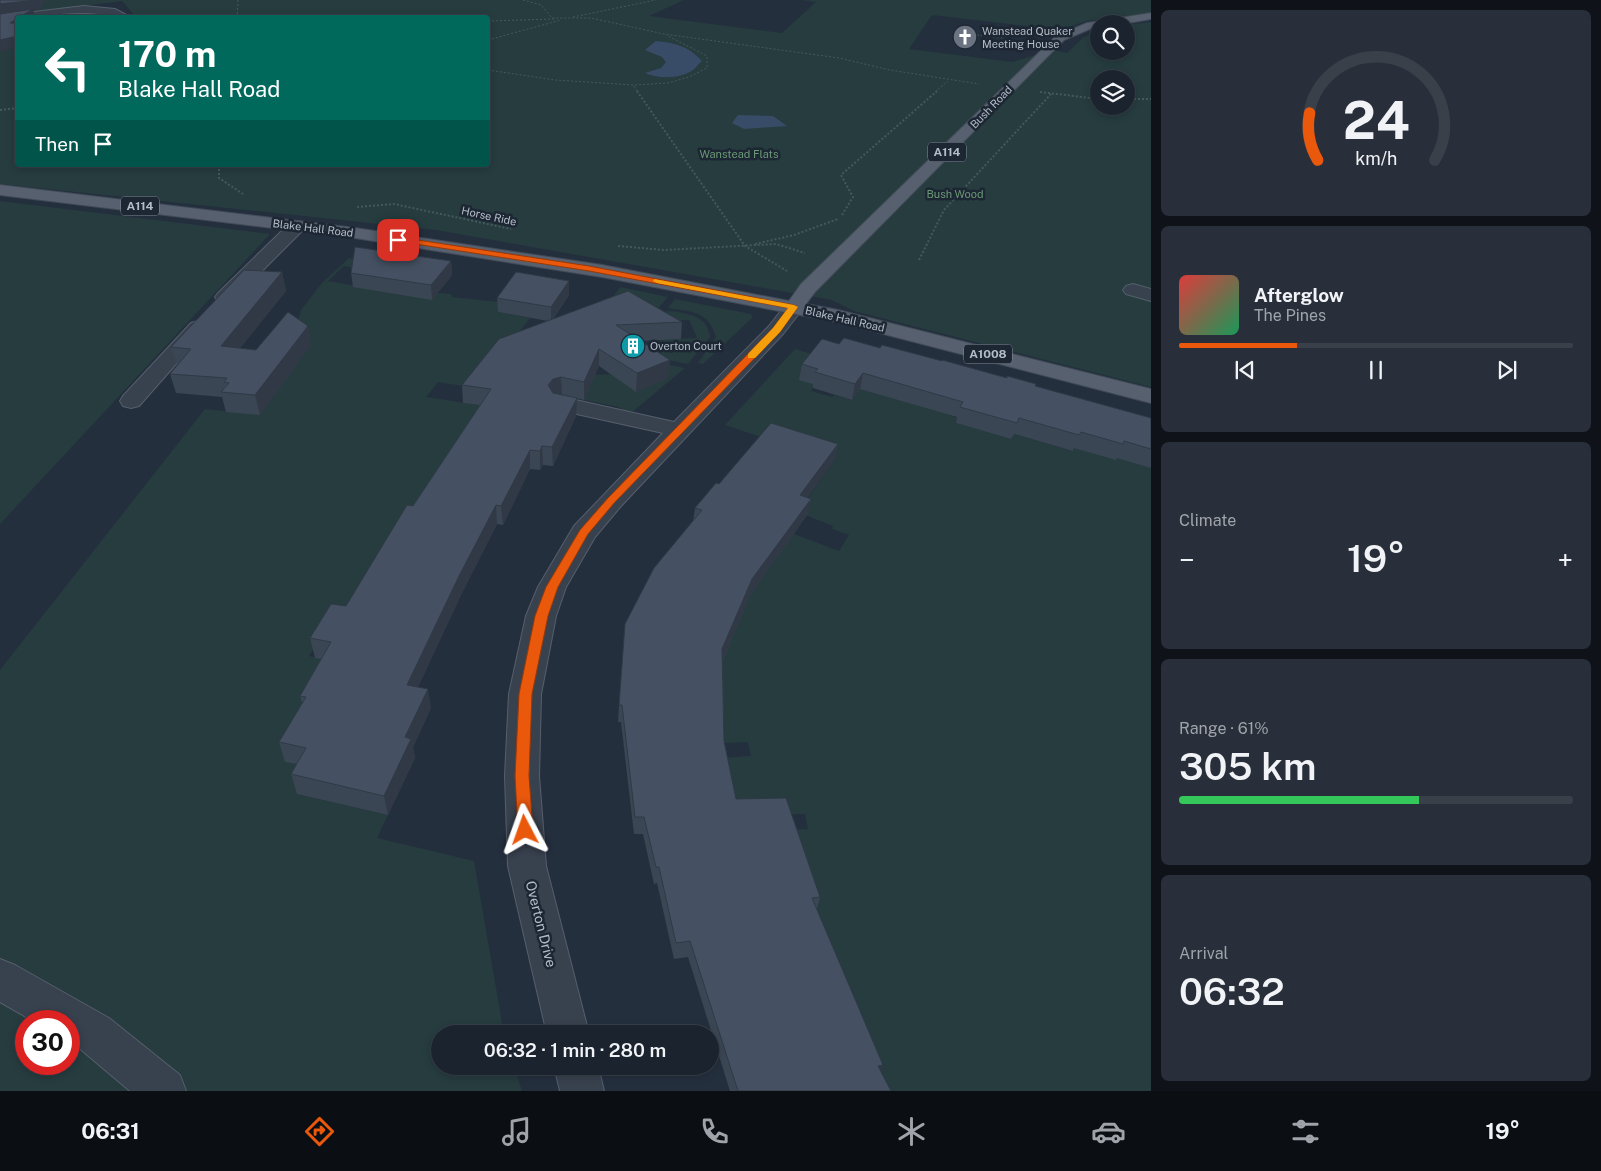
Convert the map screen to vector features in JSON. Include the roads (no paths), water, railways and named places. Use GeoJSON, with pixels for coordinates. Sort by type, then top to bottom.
{"type":"FeatureCollection","features":[{"type":"Feature","properties":{"kind":"main road","name":"Bush Road"},"geometry":{"type":"LineString","coordinates":[[794,307],[808,288],[1060,38],[1087,26],[1151,16]]}},
{"type":"Feature","properties":{"kind":"main road","name":"Blake Hall Road"},"geometry":{"type":"LineString","coordinates":[[0,190],[297,226],[589,268],[846,318],[1151,396]]}},
{"type":"Feature","properties":{"kind":"street"},"geometry":{"type":"LineString","coordinates":[[37,15],[93,9],[114,11],[121,15]]}},
{"type":"Feature","properties":{"kind":"street"},"geometry":{"type":"LineString","coordinates":[[0,19],[15,17]]}},
{"type":"Feature","properties":{"kind":"street"},"geometry":{"type":"LineString","coordinates":[[131,401],[261,259],[297,226]]}},
{"type":"Feature","properties":{"kind":"street","name":"Overton Drive"},"geometry":{"type":"LineString","coordinates":[[566,1025],[527,866],[522,776],[525,694],[541,616],[552,587],[584,532],[612,500],[776,330],[794,307]]}},
{"type":"Feature","properties":{"kind":"street"},"geometry":{"type":"LineString","coordinates":[[562,404],[679,430]]}},
{"type":"Feature","properties":{"kind":"street"},"geometry":{"type":"LineString","coordinates":[[0,979],[94,1033],[164,1091]]}},
{"type":"Feature","properties":{"kind":"street"},"geometry":{"type":"LineString","coordinates":[[578,1075],[582,1091]]}},
{"type":"Feature","properties":{"kind":"water"},"geometry":{"type":"Polygon","coordinates":[[[656,41],[681,46],[692,52],[702,61],[693,70],[682,75],[662,77],[645,73],[661,68],[666,62],[662,57],[645,50],[656,41]]]}},
{"type":"Feature","properties":{"kind":"water"},"geometry":{"type":"Polygon","coordinates":[[[738,115],[773,116],[787,126],[744,129],[732,123],[738,115]]]}},
{"type":"Feature","properties":{"kind":"place","name":"Wanstead Quaker Meeting House"},"geometry":{"type":"Point","coordinates":[965,37]}},
{"type":"Feature","properties":{"kind":"place","name":"Overton Court"},"geometry":{"type":"Point","coordinates":[633,346]}},
{"type":"Feature","properties":{"kind":"park label","name":"Wanstead Flats"},"geometry":{"type":"Point","coordinates":[739,154]}},
{"type":"Feature","properties":{"kind":"park label","name":"Bush Wood"},"geometry":{"type":"Point","coordinates":[955,194]}}]}
